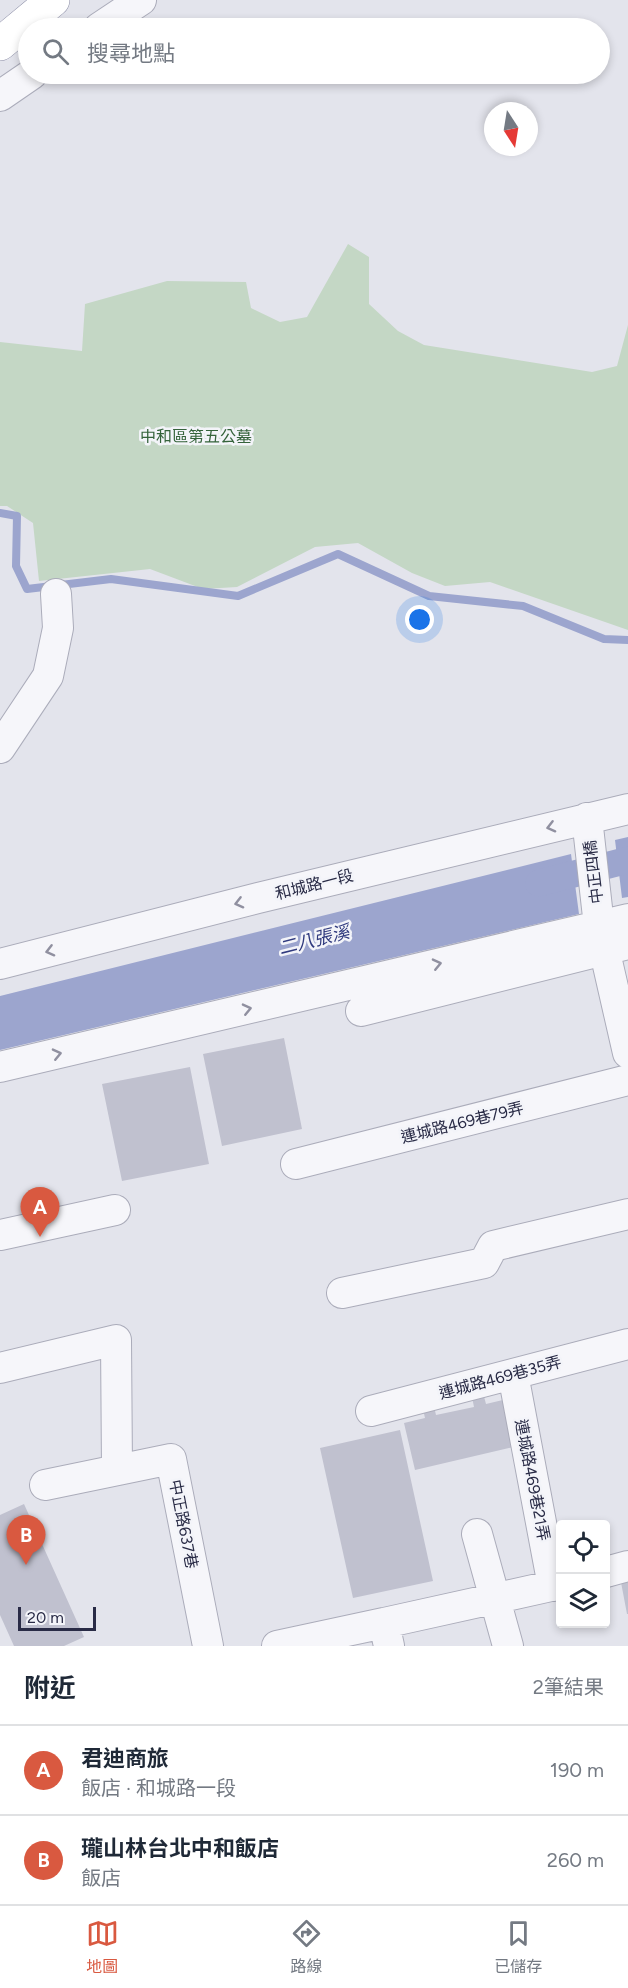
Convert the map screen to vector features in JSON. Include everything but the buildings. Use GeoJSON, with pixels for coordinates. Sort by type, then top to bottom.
{"type":"FeatureCollection","features":[{"type":"Feature","properties":{"kind":"highway"},"geometry":{"type":"LineString","coordinates":[[32,18],[53,0]]}},
{"type":"Feature","properties":{"kind":"highway"},"geometry":{"type":"LineString","coordinates":[[49,18],[78,0]]}},
{"type":"Feature","properties":{"kind":"highway"},"geometry":{"type":"LineString","coordinates":[[0,46],[18,30]]}},
{"type":"Feature","properties":{"kind":"highway"},"geometry":{"type":"LineString","coordinates":[[0,46],[18,36]]}},
{"type":"Feature","properties":{"kind":"street"},"geometry":{"type":"LineString","coordinates":[[114,18],[141,0]]}},
{"type":"Feature","properties":{"kind":"street"},"geometry":{"type":"LineString","coordinates":[[0,96],[18,84]]}},
{"type":"Feature","properties":{"kind":"street"},"geometry":{"type":"LineString","coordinates":[[0,748],[48,676],[58,628],[56,594]]}},
{"type":"Feature","properties":{"kind":"street","name":"和城路一段"},"geometry":{"type":"LineString","coordinates":[[0,964],[628,809]]}},
{"type":"Feature","properties":{"kind":"street","name":"中正四橋"},"geometry":{"type":"LineString","coordinates":[[587,818],[611,940],[628,1053]]}},
{"type":"Feature","properties":{"kind":"street"},"geometry":{"type":"LineString","coordinates":[[361,1011],[611,940],[628,919]]}},
{"type":"Feature","properties":{"kind":"street"},"geometry":{"type":"LineString","coordinates":[[0,1067],[611,940]]}},
{"type":"Feature","properties":{"kind":"street","name":"連城路469巷79弄"},"geometry":{"type":"LineString","coordinates":[[296,1164],[628,1080]]}},
{"type":"Feature","properties":{"kind":"street"},"geometry":{"type":"LineString","coordinates":[[0,1235],[115,1210]]}},
{"type":"Feature","properties":{"kind":"street"},"geometry":{"type":"LineString","coordinates":[[342,1293],[484,1263],[494,1246],[628,1214]]}},
{"type":"Feature","properties":{"kind":"street"},"geometry":{"type":"LineString","coordinates":[[0,1368],[116,1340],[117,1470]]}},
{"type":"Feature","properties":{"kind":"street","name":"連城路469巷35弄"},"geometry":{"type":"LineString","coordinates":[[371,1411],[628,1344]]}},
{"type":"Feature","properties":{"kind":"street","name":"連城路469巷21弄"},"geometry":{"type":"LineString","coordinates":[[513,1374],[556,1580]]}},
{"type":"Feature","properties":{"kind":"street","name":"中正路637巷"},"geometry":{"type":"LineString","coordinates":[[45,1485],[171,1459],[208,1646]]}},
{"type":"Feature","properties":{"kind":"street"},"geometry":{"type":"LineString","coordinates":[[477,1534],[507,1646]]}},
{"type":"Feature","properties":{"kind":"street"},"geometry":{"type":"LineString","coordinates":[[610,1571],[628,1566]]}},
{"type":"Feature","properties":{"kind":"street","name":"連城路469巷21弄"},"geometry":{"type":"LineString","coordinates":[[277,1646],[386,1635],[496,1599],[556,1585]]}},
{"type":"Feature","properties":{"kind":"green space","name":"中和區第五公墓"},"geometry":{"type":"Polygon","coordinates":[[[348,244],[369,257],[369,304],[398,331],[424,345],[592,372],[617,366],[628,325],[628,630],[490,582],[445,586],[412,573],[358,543],[315,547],[237,587],[203,589],[150,569],[39,581],[33,523],[7,506],[0,506],[0,342],[82,351],[85,304],[167,281],[246,282],[251,308],[280,322],[307,317],[348,244]]]}},
{"type":"Feature","properties":{"kind":"water"},"geometry":{"type":"Polygon","coordinates":[[[628,837],[628,897],[622,898],[615,840],[628,837]]]}},
{"type":"Feature","properties":{"kind":"water"},"geometry":{"type":"Polygon","coordinates":[[[571,854],[579,914],[0,1050],[0,996],[571,854]]]}},
{"type":"Feature","properties":{"kind":"waterway"},"geometry":{"type":"LineString","coordinates":[[0,513],[17,516],[16,566],[27,589],[111,579],[238,596],[338,554],[429,596],[523,606],[604,639],[628,640]]}},
{"type":"Feature","properties":{"kind":"waterway","name":"二八張溪"},"geometry":{"type":"LineString","coordinates":[[539,883],[628,860]]}},
{"type":"Feature","properties":{"kind":"place","name":"君迪商旅"},"geometry":{"type":"Point","coordinates":[40,1237]}},
{"type":"Feature","properties":{"kind":"place","name":"瓏山林台北中和飯店"},"geometry":{"type":"Point","coordinates":[26,1565]}}]}
